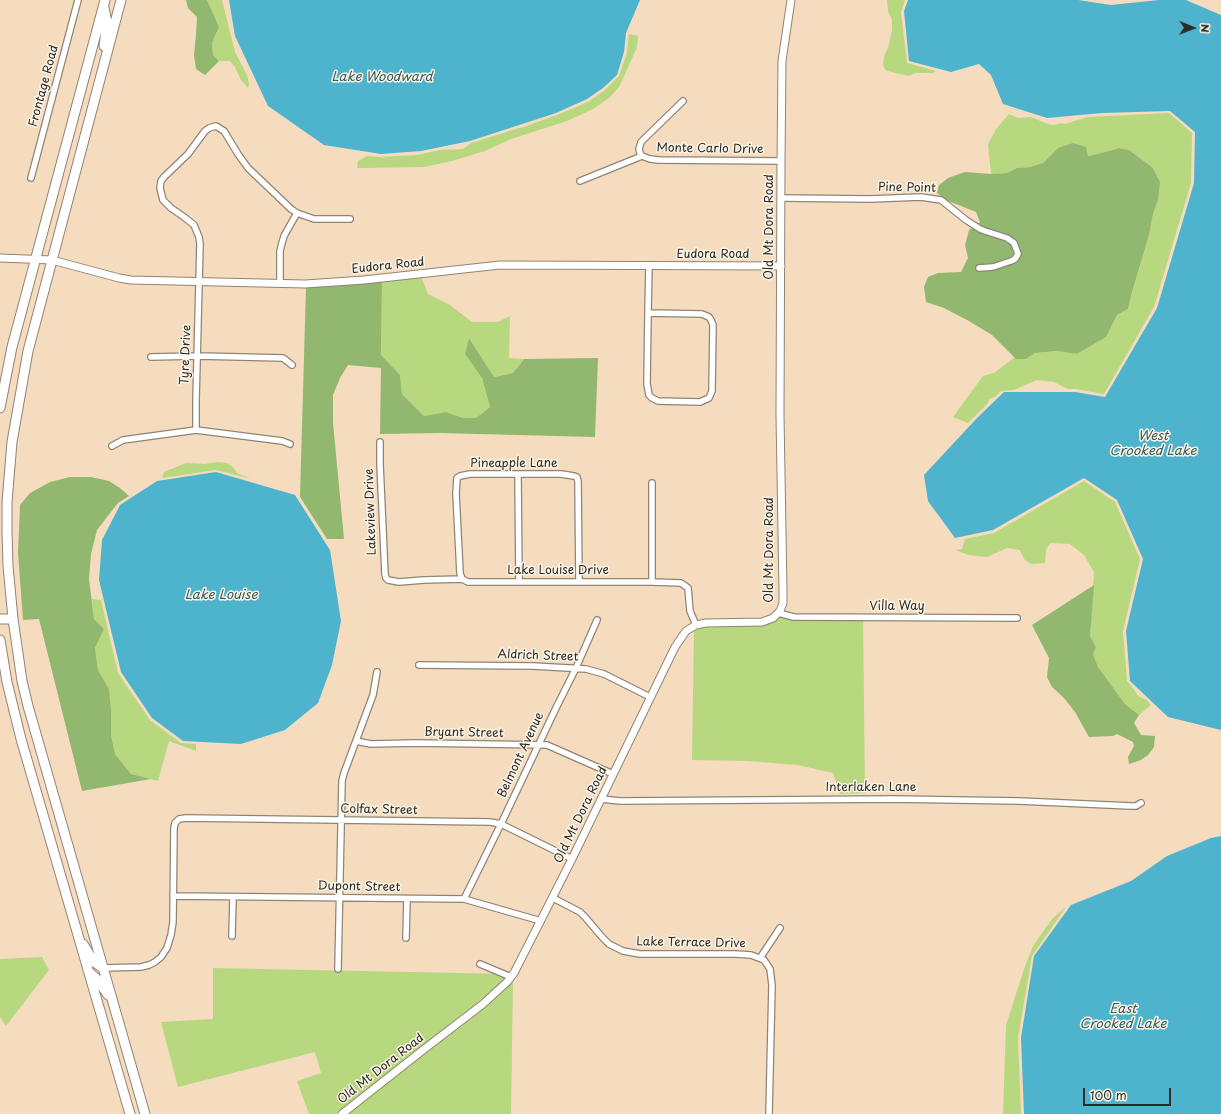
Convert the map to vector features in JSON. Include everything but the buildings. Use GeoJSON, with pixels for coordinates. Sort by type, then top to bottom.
{"type":"FeatureCollection","features":[{"type":"Feature","properties":{"kind":"main road"},"geometry":{"type":"LineString","coordinates":[[121,0],[28,351],[12,442],[7,496],[7,531],[8,566],[13,618],[21,674],[28,706],[145,1114]]}},
{"type":"Feature","properties":{"kind":"main road"},"geometry":{"type":"LineString","coordinates":[[102,72],[107,22],[104,3]]}},
{"type":"Feature","properties":{"kind":"main road"},"geometry":{"type":"LineString","coordinates":[[0,408],[12,347],[104,3]]}},
{"type":"Feature","properties":{"kind":"main road"},"geometry":{"type":"LineString","coordinates":[[0,619],[13,618]]}},
{"type":"Feature","properties":{"kind":"main road"},"geometry":{"type":"LineString","coordinates":[[0,640],[7,682],[18,727],[130,1114]]}},
{"type":"Feature","properties":{"kind":"main road"},"geometry":{"type":"LineString","coordinates":[[78,935],[94,962],[103,968]]}},
{"type":"Feature","properties":{"kind":"main road"},"geometry":{"type":"LineString","coordinates":[[88,970],[97,979],[114,1005]]}},
{"type":"Feature","properties":{"kind":"street","name":"Frontage Road"},"geometry":{"type":"LineString","coordinates":[[31,178],[78,0]]}},
{"type":"Feature","properties":{"kind":"street","name":"Old Mt Dora Road"},"geometry":{"type":"LineString","coordinates":[[342,1114],[483,1004],[511,977],[524,956],[553,898],[675,647],[686,631],[696,625],[706,623],[762,622],[773,618],[780,611],[783,603],[780,440],[782,61],[791,0]]}},
{"type":"Feature","properties":{"kind":"street","name":"Monte Carlo Drive"},"geometry":{"type":"LineString","coordinates":[[683,101],[641,142],[638,149],[642,156],[659,160],[781,161]]}},
{"type":"Feature","properties":{"kind":"street","name":"Tyre Drive"},"geometry":{"type":"LineString","coordinates":[[196,430],[200,244],[196,230],[191,222],[166,204],[161,197],[161,182],[164,177],[188,154],[208,128],[216,126],[224,131],[248,168],[282,201],[297,213]]}},
{"type":"Feature","properties":{"kind":"street"},"geometry":{"type":"LineString","coordinates":[[580,181],[642,156]]}},
{"type":"Feature","properties":{"kind":"street","name":"Pine Point"},"geometry":{"type":"LineString","coordinates":[[781,198],[870,199],[921,197],[941,200],[980,229],[1003,236],[1014,243],[1018,254],[1015,259],[993,267],[979,268]]}},
{"type":"Feature","properties":{"kind":"street"},"geometry":{"type":"LineString","coordinates":[[280,283],[280,251],[284,236],[297,213],[314,219],[350,219]]}},
{"type":"Feature","properties":{"kind":"street","name":"Eudora Road"},"geometry":{"type":"LineString","coordinates":[[0,258],[52,260],[131,280],[280,283],[331,283],[500,265],[781,266]]}},
{"type":"Feature","properties":{"kind":"street"},"geometry":{"type":"LineString","coordinates":[[648,313],[702,314],[712,320],[712,391],[709,398],[700,402],[658,401],[652,398],[648,390],[647,384],[648,313],[649,266]]}},
{"type":"Feature","properties":{"kind":"street"},"geometry":{"type":"LineString","coordinates":[[151,357],[198,356],[283,358],[292,366]]}},
{"type":"Feature","properties":{"kind":"street"},"geometry":{"type":"LineString","coordinates":[[112,446],[123,440],[196,430],[282,441],[290,444]]}},
{"type":"Feature","properties":{"kind":"street","name":"Lakeview Drive"},"geometry":{"type":"LineString","coordinates":[[380,442],[385,574],[388,580]]}},
{"type":"Feature","properties":{"kind":"street","name":"Pineapple Lane"},"geometry":{"type":"LineString","coordinates":[[462,579],[460,573],[456,493],[457,478],[470,474],[561,474],[577,477],[578,481],[579,582]]}},
{"type":"Feature","properties":{"kind":"street"},"geometry":{"type":"LineString","coordinates":[[518,475],[519,582]]}},
{"type":"Feature","properties":{"kind":"street"},"geometry":{"type":"LineString","coordinates":[[652,483],[652,582]]}},
{"type":"Feature","properties":{"kind":"street","name":"Lake Louise Drive"},"geometry":{"type":"LineString","coordinates":[[388,580],[399,582],[462,579],[468,582],[681,583],[686,587],[688,592],[690,610],[696,625]]}},
{"type":"Feature","properties":{"kind":"street","name":"Villa Way"},"geometry":{"type":"LineString","coordinates":[[778,614],[794,617],[1017,618]]}},
{"type":"Feature","properties":{"kind":"street","name":"Belmont Avenue"},"geometry":{"type":"LineString","coordinates":[[464,899],[576,668],[597,620]]}},
{"type":"Feature","properties":{"kind":"street","name":"Aldrich Street"},"geometry":{"type":"LineString","coordinates":[[419,665],[576,668],[593,670],[650,697]]}},
{"type":"Feature","properties":{"kind":"street"},"geometry":{"type":"LineString","coordinates":[[338,969],[342,781],[373,695],[377,672]]}},
{"type":"Feature","properties":{"kind":"street","name":"Bryant Street"},"geometry":{"type":"LineString","coordinates":[[356,742],[371,744],[415,743],[547,745],[613,774]]}},
{"type":"Feature","properties":{"kind":"street","name":"Interlaken Lane"},"geometry":{"type":"LineString","coordinates":[[601,798],[620,801],[894,799],[1019,801],[1131,806],[1136,806],[1140,803]]}},
{"type":"Feature","properties":{"kind":"street","name":"Colfax Street"},"geometry":{"type":"LineString","coordinates":[[173,896],[174,828],[178,820],[186,818],[341,821],[481,821],[501,824],[572,859]]}},
{"type":"Feature","properties":{"kind":"street"},"geometry":{"type":"LineString","coordinates":[[103,968],[141,968],[155,962],[160,957],[167,948],[171,935],[173,922],[173,896]]}},
{"type":"Feature","properties":{"kind":"street","name":"Dupont Street"},"geometry":{"type":"LineString","coordinates":[[173,896],[464,899],[541,921]]}},
{"type":"Feature","properties":{"kind":"street"},"geometry":{"type":"LineString","coordinates":[[232,936],[233,897]]}},
{"type":"Feature","properties":{"kind":"street","name":"Lake Terrace Drive"},"geometry":{"type":"LineString","coordinates":[[553,898],[580,912],[609,944],[623,951],[640,954],[751,955],[766,962],[770,969],[772,985],[769,1114]]}},
{"type":"Feature","properties":{"kind":"street"},"geometry":{"type":"LineString","coordinates":[[406,938],[407,899]]}},
{"type":"Feature","properties":{"kind":"street"},"geometry":{"type":"LineString","coordinates":[[760,958],[780,928]]}},
{"type":"Feature","properties":{"kind":"street"},"geometry":{"type":"LineString","coordinates":[[480,964],[511,977]]}},
{"type":"Feature","properties":{"kind":"green space"},"geometry":{"type":"Polygon","coordinates":[[[186,0],[207,0],[219,27],[212,43],[213,55],[219,61],[205,75],[196,69],[194,55],[197,17],[188,8],[186,0]]]}},
{"type":"Feature","properties":{"kind":"green space"},"geometry":{"type":"Polygon","coordinates":[[[207,0],[222,0],[235,52],[247,75],[249,84],[248,88],[241,80],[235,67],[230,61],[219,61],[213,55],[212,43],[219,27],[207,0]]]}},
{"type":"Feature","properties":{"kind":"green space"},"geometry":{"type":"Polygon","coordinates":[[[887,0],[905,0],[901,12],[907,63],[936,71],[933,73],[915,73],[909,76],[887,71],[884,68],[883,63],[892,30],[892,20],[888,11],[887,0]]]}},
{"type":"Feature","properties":{"kind":"green space"},"geometry":{"type":"Polygon","coordinates":[[[629,34],[638,36],[637,47],[619,87],[609,98],[593,109],[567,121],[511,139],[485,151],[452,161],[424,167],[357,168],[358,161],[367,156],[381,157],[416,155],[440,150],[463,149],[471,143],[521,128],[588,102],[605,90],[619,76],[627,53],[629,34]]]}},
{"type":"Feature","properties":{"kind":"green space"},"geometry":{"type":"Polygon","coordinates":[[[1169,113],[1192,133],[1191,183],[1154,307],[1104,394],[1068,389],[1054,382],[1037,380],[1014,390],[1001,391],[995,397],[989,399],[988,403],[968,423],[953,417],[983,376],[994,373],[1015,357],[1016,359],[1026,359],[1035,353],[1057,351],[1077,354],[1106,337],[1117,315],[1128,309],[1158,200],[1152,167],[1129,150],[1119,148],[1088,156],[1058,148],[1043,163],[1030,167],[1017,168],[1007,173],[991,174],[988,144],[996,129],[1009,114],[1018,118],[1031,117],[1053,125],[1061,123],[1065,124],[1087,117],[1169,113]]]}},
{"type":"Feature","properties":{"kind":"green space"},"geometry":{"type":"Polygon","coordinates":[[[1073,143],[1086,147],[1088,156],[1119,148],[1129,150],[1152,167],[1160,182],[1158,200],[1153,214],[1149,235],[1128,309],[1117,315],[1106,337],[1077,354],[1057,351],[1035,353],[1026,359],[1016,359],[992,335],[944,308],[926,302],[924,287],[928,277],[938,273],[961,272],[968,258],[965,245],[969,230],[980,222],[976,212],[946,200],[937,193],[939,185],[948,178],[965,172],[991,174],[1007,173],[1017,168],[1030,167],[1043,163],[1058,148],[1073,143]]]}},
{"type":"Feature","properties":{"kind":"green space"},"geometry":{"type":"Polygon","coordinates":[[[421,276],[428,294],[450,305],[472,322],[498,322],[510,316],[509,358],[524,359],[513,373],[494,377],[469,338],[465,354],[482,378],[490,407],[476,418],[463,418],[446,412],[424,416],[402,394],[400,375],[381,356],[382,281],[421,276]]]}},
{"type":"Feature","properties":{"kind":"green space"},"geometry":{"type":"Polygon","coordinates":[[[382,281],[381,355],[400,375],[402,394],[424,416],[446,412],[463,418],[476,418],[490,407],[482,378],[465,354],[469,338],[494,377],[513,373],[524,359],[598,358],[595,437],[440,433],[380,434],[381,368],[348,365],[340,378],[333,395],[333,423],[344,539],[327,539],[300,497],[306,287],[382,281]]]}},
{"type":"Feature","properties":{"kind":"green space"},"geometry":{"type":"Polygon","coordinates":[[[218,462],[227,463],[233,467],[237,473],[251,479],[216,470],[162,478],[164,472],[186,463],[205,464],[218,462]]]}},
{"type":"Feature","properties":{"kind":"green space"},"geometry":{"type":"Polygon","coordinates":[[[70,477],[91,477],[109,481],[129,496],[118,503],[97,530],[91,554],[89,579],[94,619],[104,629],[95,648],[98,670],[109,689],[111,735],[115,754],[131,774],[151,779],[82,791],[39,619],[23,620],[18,553],[20,505],[30,493],[50,482],[70,477]]]}},
{"type":"Feature","properties":{"kind":"green space"},"geometry":{"type":"Polygon","coordinates":[[[1084,481],[1115,502],[1140,559],[1123,631],[1127,681],[1138,696],[1147,700],[1151,705],[1139,715],[1125,704],[1098,667],[1093,654],[1096,647],[1090,636],[1094,572],[1084,555],[1070,544],[1050,543],[1046,550],[1045,563],[1031,564],[1024,559],[1020,550],[1007,548],[987,557],[969,555],[955,550],[962,549],[965,539],[994,533],[1084,481]]]}},
{"type":"Feature","properties":{"kind":"green space"},"geometry":{"type":"Polygon","coordinates":[[[1094,585],[1090,636],[1096,647],[1093,654],[1098,667],[1125,704],[1139,715],[1134,723],[1141,735],[1155,736],[1154,747],[1148,755],[1141,760],[1129,764],[1128,757],[1134,746],[1133,742],[1117,734],[1113,736],[1089,737],[1075,712],[1064,698],[1052,687],[1047,677],[1049,658],[1032,625],[1094,585]]]}},
{"type":"Feature","properties":{"kind":"green space"},"geometry":{"type":"Polygon","coordinates":[[[92,599],[101,600],[118,673],[150,720],[181,743],[196,744],[196,751],[169,741],[158,781],[131,774],[115,754],[111,735],[109,689],[98,670],[95,648],[104,629],[94,619],[92,599]]]}},
{"type":"Feature","properties":{"kind":"green space"},"geometry":{"type":"Polygon","coordinates":[[[863,615],[865,793],[840,794],[833,773],[798,765],[747,761],[692,760],[694,629],[706,626],[762,625],[775,620],[780,616],[863,615]]]}},
{"type":"Feature","properties":{"kind":"green space"},"geometry":{"type":"Polygon","coordinates":[[[1066,907],[1032,956],[1018,1038],[1021,1114],[1003,1114],[1006,1025],[1033,946],[1052,919],[1066,907]]]}},
{"type":"Feature","properties":{"kind":"green space"},"geometry":{"type":"Polygon","coordinates":[[[42,957],[49,970],[6,1026],[0,1017],[0,959],[42,957]]]}},
{"type":"Feature","properties":{"kind":"green space"},"geometry":{"type":"Polygon","coordinates":[[[213,968],[509,974],[500,985],[336,1114],[309,1114],[297,1081],[321,1073],[315,1052],[178,1087],[161,1022],[213,1019],[213,968]]]}},
{"type":"Feature","properties":{"kind":"green space"},"geometry":{"type":"Polygon","coordinates":[[[513,980],[511,1114],[346,1114],[485,1007],[513,980]]]}},
{"type":"Feature","properties":{"kind":"water","name":"Lake Woodward"},"geometry":{"type":"Polygon","coordinates":[[[229,0],[640,0],[626,33],[624,52],[617,75],[603,88],[587,99],[556,113],[470,141],[421,151],[381,154],[324,145],[268,106],[235,36],[229,0]]]}},
{"type":"Feature","properties":{"kind":"water","name":"West Crooked Lake"},"geometry":{"type":"Polygon","coordinates":[[[908,0],[1078,0],[1111,5],[1159,0],[1186,0],[1221,15],[1221,730],[1168,717],[1130,681],[1126,631],[1143,559],[1117,500],[1084,478],[993,530],[955,538],[928,501],[924,475],[977,418],[1004,392],[1075,392],[1105,397],[1157,308],[1194,183],[1195,132],[1170,111],[1102,113],[1047,118],[1003,104],[991,75],[979,64],[951,72],[909,61],[904,11],[908,0]]]}},
{"type":"Feature","properties":{"kind":"water","name":"Lake Louise"},"geometry":{"type":"Polygon","coordinates":[[[216,472],[295,495],[330,550],[341,621],[332,665],[318,703],[285,730],[241,744],[183,741],[152,718],[121,672],[99,580],[102,540],[120,505],[157,481],[216,472]]]}},
{"type":"Feature","properties":{"kind":"water","name":"East Crooked Lake"},"geometry":{"type":"Polygon","coordinates":[[[1221,836],[1221,1114],[1024,1114],[1021,1038],[1034,956],[1071,905],[1131,881],[1167,856],[1211,838],[1221,836]]]}}]}
